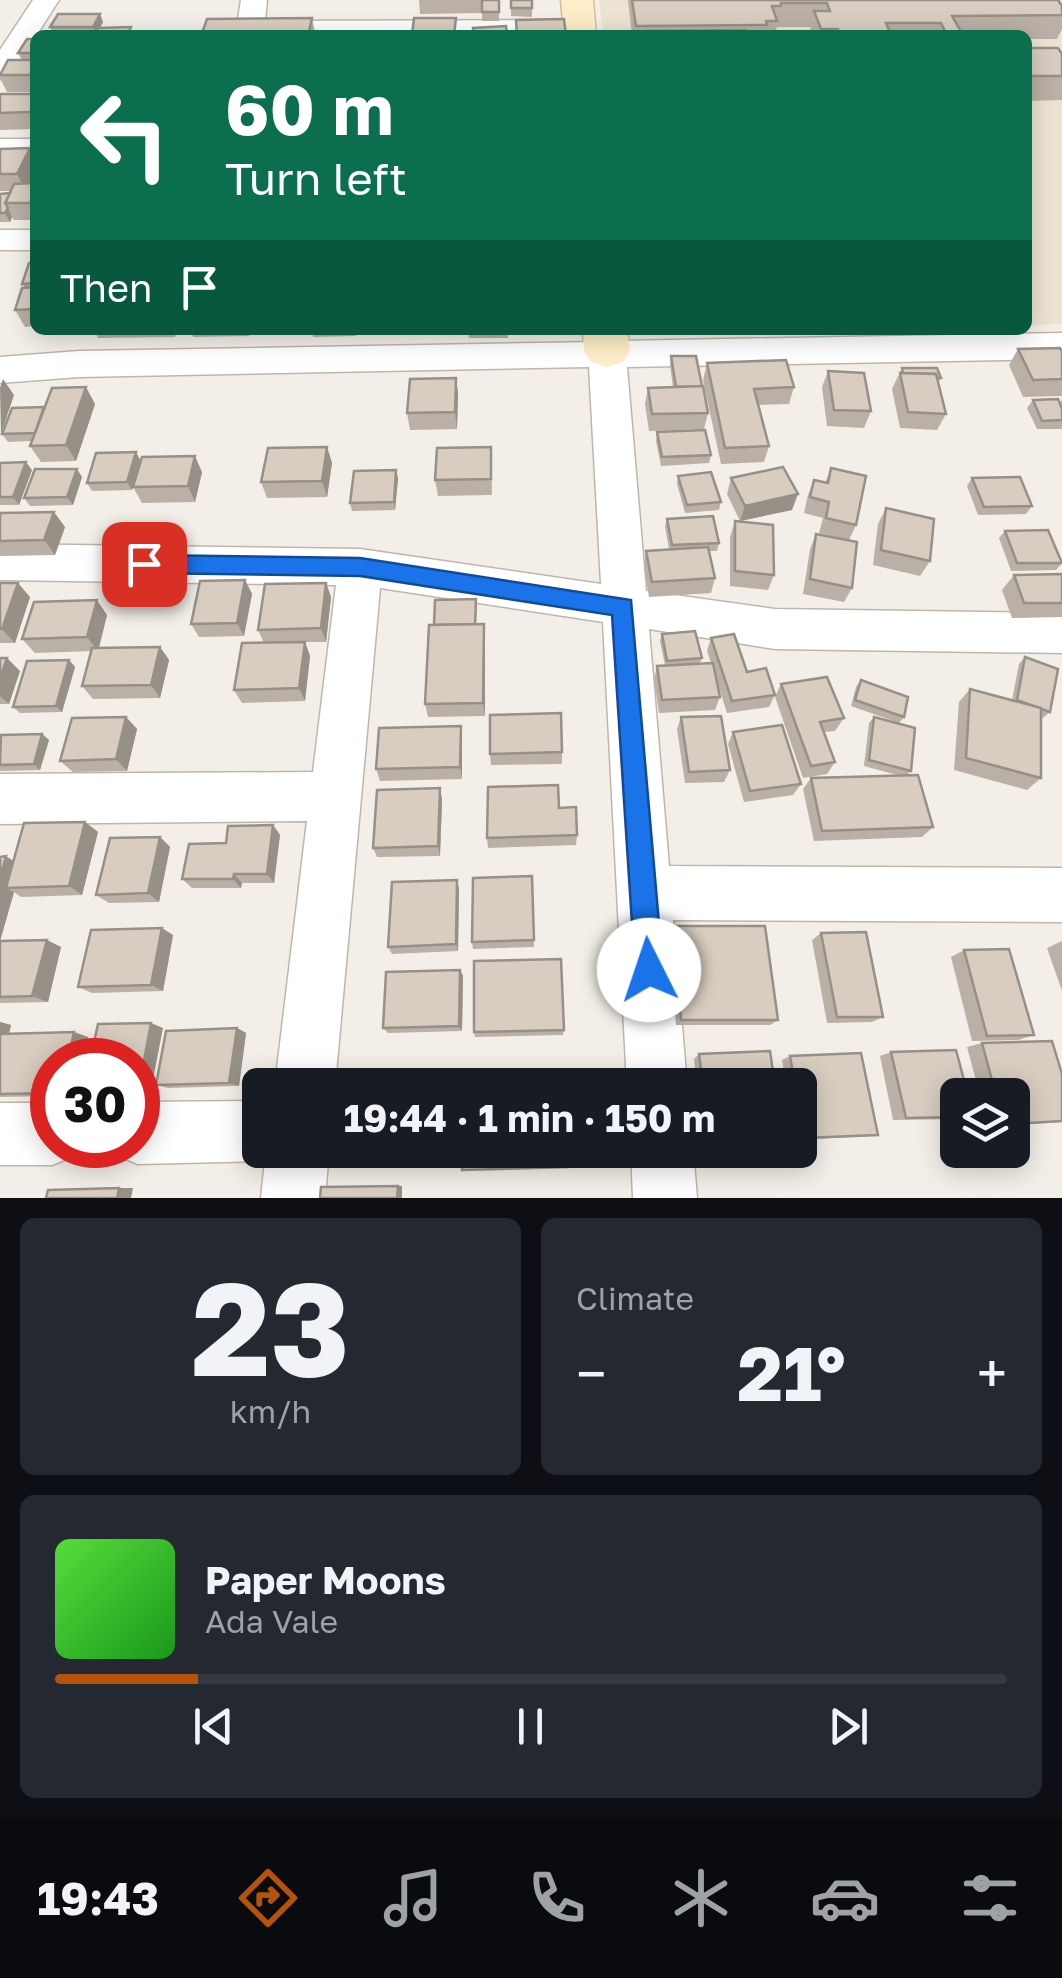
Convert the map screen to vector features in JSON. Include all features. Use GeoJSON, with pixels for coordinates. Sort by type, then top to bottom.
{"type":"FeatureCollection","features":[{"type":"Feature","properties":{"kind":"street"},"geometry":{"type":"LineString","coordinates":[[1,69],[46,0]]}},
{"type":"Feature","properties":{"kind":"street"},"geometry":{"type":"LineString","coordinates":[[254,0],[250,26],[263,29],[579,21]]}},
{"type":"Feature","properties":{"kind":"street"},"geometry":{"type":"LineString","coordinates":[[1,69],[30,68]]}},
{"type":"Feature","properties":{"kind":"street"},"geometry":{"type":"LineString","coordinates":[[0,148],[30,148]]}},
{"type":"Feature","properties":{"kind":"street"},"geometry":{"type":"LineString","coordinates":[[0,240],[30,240]]}},
{"type":"Feature","properties":{"kind":"street"},"geometry":{"type":"LineString","coordinates":[[0,370],[85,347],[606,341],[1062,346]]}},
{"type":"Feature","properties":{"kind":"street"},"geometry":{"type":"LineString","coordinates":[[606,341],[656,1068]]}},
{"type":"Feature","properties":{"kind":"street"},"geometry":{"type":"LineString","coordinates":[[0,562],[360,567],[775,630],[1062,633]]}},
{"type":"Feature","properties":{"kind":"street"},"geometry":{"type":"LineString","coordinates":[[307,1068],[360,567]]}},
{"type":"Feature","properties":{"kind":"street"},"geometry":{"type":"LineString","coordinates":[[0,800],[336,796]]}},
{"type":"Feature","properties":{"kind":"street"},"geometry":{"type":"LineString","coordinates":[[644,892],[1062,895]]}},
{"type":"Feature","properties":{"kind":"street"},"geometry":{"type":"LineString","coordinates":[[160,1133],[242,1132]]}},
{"type":"Feature","properties":{"kind":"street"},"geometry":{"type":"LineString","coordinates":[[0,1134],[30,1134]]}},
{"type":"Feature","properties":{"kind":"street"},"geometry":{"type":"LineString","coordinates":[[293,1198],[296,1168]]}},
{"type":"Feature","properties":{"kind":"street"},"geometry":{"type":"LineString","coordinates":[[664,1168],[666,1198]]}},
{"type":"Feature","properties":{"kind":"shaded area"},"geometry":{"type":"Polygon","coordinates":[[[599,0],[1062,0],[1062,324],[1032,325],[1032,30],[602,30],[599,0]]]}},
{"type":"Feature","properties":{"kind":"building"},"geometry":{"type":"Polygon","coordinates":[[[482,0],[499,0],[499,12],[482,12],[482,0]]]}},
{"type":"Feature","properties":{"kind":"building"},"geometry":{"type":"Polygon","coordinates":[[[511,0],[532,0],[532,8],[511,8],[511,0]]]}},
{"type":"Feature","properties":{"kind":"building"},"geometry":{"type":"Polygon","coordinates":[[[632,0],[1058,0],[1062,6],[1062,15],[952,16],[960,30],[944,30],[941,23],[886,23],[889,30],[821,29],[814,11],[830,11],[827,3],[772,6],[777,21],[766,21],[767,25],[636,26],[632,0]]]}},
{"type":"Feature","properties":{"kind":"building"},"geometry":{"type":"Polygon","coordinates":[[[58,14],[100,14],[93,27],[50,27],[58,14]]]}},
{"type":"Feature","properties":{"kind":"building"},"geometry":{"type":"Polygon","coordinates":[[[312,18],[309,30],[203,30],[207,19],[312,18]]]}},
{"type":"Feature","properties":{"kind":"building"},"geometry":{"type":"Polygon","coordinates":[[[414,18],[456,18],[455,30],[413,30],[414,18]]]}},
{"type":"Feature","properties":{"kind":"building"},"geometry":{"type":"Polygon","coordinates":[[[564,19],[565,30],[517,30],[516,20],[564,19]]]}},
{"type":"Feature","properties":{"kind":"building"},"geometry":{"type":"Polygon","coordinates":[[[506,26],[506,30],[473,30],[506,26]]]}},
{"type":"Feature","properties":{"kind":"building"},"geometry":{"type":"Polygon","coordinates":[[[131,27],[130,30],[98,28],[131,27]]]}},
{"type":"Feature","properties":{"kind":"building"},"geometry":{"type":"Polygon","coordinates":[[[27,39],[30,39],[30,53],[18,53],[27,39]]]}},
{"type":"Feature","properties":{"kind":"building"},"geometry":{"type":"Polygon","coordinates":[[[1032,48],[1058,48],[1062,54],[1062,76],[1032,76],[1032,48]]]}},
{"type":"Feature","properties":{"kind":"building"},"geometry":{"type":"Polygon","coordinates":[[[8,60],[30,60],[30,75],[0,75],[8,60]]]}},
{"type":"Feature","properties":{"kind":"building"},"geometry":{"type":"Polygon","coordinates":[[[0,94],[30,94],[30,112],[0,113],[0,94]]]}},
{"type":"Feature","properties":{"kind":"building"},"geometry":{"type":"Polygon","coordinates":[[[30,148],[17,174],[0,174],[0,149],[30,148]]]}},
{"type":"Feature","properties":{"kind":"building"},"geometry":{"type":"Polygon","coordinates":[[[30,183],[30,203],[5,203],[14,184],[30,183]]]}},
{"type":"Feature","properties":{"kind":"building"},"geometry":{"type":"Polygon","coordinates":[[[10,193],[5,203],[8,208],[0,213],[0,194],[10,193]]]}},
{"type":"Feature","properties":{"kind":"building"},"geometry":{"type":"Polygon","coordinates":[[[29,263],[30,263],[30,283],[22,284],[29,263]]]}},
{"type":"Feature","properties":{"kind":"building"},"geometry":{"type":"Polygon","coordinates":[[[30,287],[30,309],[15,310],[22,288],[30,287]]]}},
{"type":"Feature","properties":{"kind":"building"},"geometry":{"type":"Polygon","coordinates":[[[1060,348],[1062,379],[1033,380],[1018,349],[1060,348]]]}},
{"type":"Feature","properties":{"kind":"building"},"geometry":{"type":"Polygon","coordinates":[[[671,356],[696,356],[702,386],[676,387],[671,356]]]}},
{"type":"Feature","properties":{"kind":"building"},"geometry":{"type":"Polygon","coordinates":[[[786,360],[794,387],[754,389],[769,446],[725,448],[707,363],[786,360]]]}},
{"type":"Feature","properties":{"kind":"building"},"geometry":{"type":"Polygon","coordinates":[[[902,368],[937,368],[941,378],[936,374],[903,373],[902,368]]]}},
{"type":"Feature","properties":{"kind":"building"},"geometry":{"type":"Polygon","coordinates":[[[828,371],[864,373],[871,411],[834,410],[828,371]]]}},
{"type":"Feature","properties":{"kind":"building"},"geometry":{"type":"Polygon","coordinates":[[[900,373],[936,374],[946,414],[908,412],[900,373]]]}},
{"type":"Feature","properties":{"kind":"building"},"geometry":{"type":"Polygon","coordinates":[[[456,378],[455,412],[407,413],[410,379],[456,378]]]}},
{"type":"Feature","properties":{"kind":"building"},"geometry":{"type":"Polygon","coordinates":[[[703,386],[708,413],[652,414],[648,388],[703,386]]]}},
{"type":"Feature","properties":{"kind":"building"},"geometry":{"type":"Polygon","coordinates":[[[86,387],[66,445],[30,446],[52,388],[86,387]]]}},
{"type":"Feature","properties":{"kind":"building"},"geometry":{"type":"Polygon","coordinates":[[[1058,399],[1062,420],[1042,421],[1033,400],[1058,399]]]}},
{"type":"Feature","properties":{"kind":"building"},"geometry":{"type":"Polygon","coordinates":[[[44,407],[35,433],[2,434],[12,408],[44,407]]]}},
{"type":"Feature","properties":{"kind":"building"},"geometry":{"type":"Polygon","coordinates":[[[705,430],[711,455],[662,457],[657,432],[705,430]]]}},
{"type":"Feature","properties":{"kind":"building"},"geometry":{"type":"Polygon","coordinates":[[[327,447],[322,481],[261,482],[268,448],[327,447]]]}},
{"type":"Feature","properties":{"kind":"building"},"geometry":{"type":"Polygon","coordinates":[[[491,447],[491,479],[435,480],[437,448],[491,447]]]}},
{"type":"Feature","properties":{"kind":"building"},"geometry":{"type":"Polygon","coordinates":[[[136,452],[127,482],[87,483],[96,453],[136,452]]]}},
{"type":"Feature","properties":{"kind":"building"},"geometry":{"type":"Polygon","coordinates":[[[195,456],[188,486],[133,487],[142,457],[195,456]]]}},
{"type":"Feature","properties":{"kind":"building"},"geometry":{"type":"Polygon","coordinates":[[[26,462],[13,497],[0,497],[0,463],[26,462]]]}},
{"type":"Feature","properties":{"kind":"building"},"geometry":{"type":"Polygon","coordinates":[[[783,467],[798,494],[745,506],[731,478],[783,467]]]}},
{"type":"Feature","properties":{"kind":"building"},"geometry":{"type":"Polygon","coordinates":[[[831,468],[866,476],[856,525],[826,518],[829,502],[810,497],[814,480],[828,483],[831,468]]]}},
{"type":"Feature","properties":{"kind":"building"},"geometry":{"type":"Polygon","coordinates":[[[35,469],[77,469],[67,497],[24,498],[35,469]]]}},
{"type":"Feature","properties":{"kind":"building"},"geometry":{"type":"Polygon","coordinates":[[[396,470],[394,502],[350,503],[354,471],[396,470]]]}},
{"type":"Feature","properties":{"kind":"building"},"geometry":{"type":"Polygon","coordinates":[[[711,472],[721,502],[687,505],[678,476],[711,472]]]}},
{"type":"Feature","properties":{"kind":"building"},"geometry":{"type":"Polygon","coordinates":[[[1020,477],[1032,506],[984,507],[972,478],[1020,477]]]}},
{"type":"Feature","properties":{"kind":"building"},"geometry":{"type":"Polygon","coordinates":[[[886,508],[934,519],[930,561],[881,550],[886,508]]]}},
{"type":"Feature","properties":{"kind":"building"},"geometry":{"type":"Polygon","coordinates":[[[54,512],[44,540],[0,541],[0,513],[54,512]]]}},
{"type":"Feature","properties":{"kind":"building"},"geometry":{"type":"Polygon","coordinates":[[[713,516],[719,543],[672,545],[667,519],[713,516]]]}},
{"type":"Feature","properties":{"kind":"building"},"geometry":{"type":"Polygon","coordinates":[[[735,521],[773,525],[774,575],[735,571],[735,521]]]}},
{"type":"Feature","properties":{"kind":"building"},"geometry":{"type":"Polygon","coordinates":[[[1048,530],[1062,563],[1017,563],[1005,531],[1048,530]]]}},
{"type":"Feature","properties":{"kind":"building"},"geometry":{"type":"Polygon","coordinates":[[[816,534],[857,542],[852,588],[810,579],[816,534]]]}},
{"type":"Feature","properties":{"kind":"building"},"geometry":{"type":"Polygon","coordinates":[[[708,547],[715,578],[652,582],[646,551],[708,547]]]}},
{"type":"Feature","properties":{"kind":"building"},"geometry":{"type":"Polygon","coordinates":[[[1062,574],[1062,603],[1024,603],[1014,575],[1062,574]]]}},
{"type":"Feature","properties":{"kind":"building"},"geometry":{"type":"Polygon","coordinates":[[[245,580],[237,623],[191,624],[200,581],[245,580]]]}},
{"type":"Feature","properties":{"kind":"building"},"geometry":{"type":"Polygon","coordinates":[[[0,583],[18,583],[2,629],[0,629],[0,583]]]}},
{"type":"Feature","properties":{"kind":"building"},"geometry":{"type":"Polygon","coordinates":[[[326,583],[321,628],[258,630],[265,584],[326,583]]]}},
{"type":"Feature","properties":{"kind":"building"},"geometry":{"type":"Polygon","coordinates":[[[476,599],[475,624],[434,625],[435,600],[476,599]]]}},
{"type":"Feature","properties":{"kind":"building"},"geometry":{"type":"Polygon","coordinates":[[[97,600],[87,637],[22,639],[34,602],[97,600]]]}},
{"type":"Feature","properties":{"kind":"building"},"geometry":{"type":"Polygon","coordinates":[[[484,624],[483,703],[425,704],[429,625],[484,624]]]}},
{"type":"Feature","properties":{"kind":"building"},"geometry":{"type":"Polygon","coordinates":[[[695,631],[702,658],[667,661],[662,634],[695,631]]]}},
{"type":"Feature","properties":{"kind":"building"},"geometry":{"type":"Polygon","coordinates":[[[734,634],[747,672],[766,668],[775,695],[732,701],[711,638],[734,634]]]}},
{"type":"Feature","properties":{"kind":"building"},"geometry":{"type":"Polygon","coordinates":[[[305,642],[299,688],[234,690],[242,643],[305,642]]]}},
{"type":"Feature","properties":{"kind":"building"},"geometry":{"type":"Polygon","coordinates":[[[160,647],[151,685],[82,686],[92,648],[160,647]]]}},
{"type":"Feature","properties":{"kind":"building"},"geometry":{"type":"Polygon","coordinates":[[[1025,657],[1058,669],[1050,712],[1017,700],[1025,657]]]}},
{"type":"Feature","properties":{"kind":"building"},"geometry":{"type":"Polygon","coordinates":[[[0,658],[7,658],[0,678],[0,658]]]}},
{"type":"Feature","properties":{"kind":"building"},"geometry":{"type":"Polygon","coordinates":[[[69,660],[56,706],[13,707],[27,661],[69,660]]]}},
{"type":"Feature","properties":{"kind":"building"},"geometry":{"type":"Polygon","coordinates":[[[713,663],[720,697],[662,700],[657,666],[713,663]]]}},
{"type":"Feature","properties":{"kind":"building"},"geometry":{"type":"Polygon","coordinates":[[[827,677],[844,718],[820,722],[835,762],[811,766],[781,684],[827,677]]]}},
{"type":"Feature","properties":{"kind":"building"},"geometry":{"type":"Polygon","coordinates":[[[861,680],[908,697],[904,717],[855,700],[861,680]]]}},
{"type":"Feature","properties":{"kind":"building"},"geometry":{"type":"Polygon","coordinates":[[[970,689],[1041,708],[1041,778],[966,758],[970,689]]]}},
{"type":"Feature","properties":{"kind":"building"},"geometry":{"type":"Polygon","coordinates":[[[561,713],[562,752],[490,754],[490,715],[561,713]]]}},
{"type":"Feature","properties":{"kind":"building"},"geometry":{"type":"Polygon","coordinates":[[[721,716],[730,770],[689,772],[681,717],[721,716]]]}},
{"type":"Feature","properties":{"kind":"building"},"geometry":{"type":"Polygon","coordinates":[[[126,717],[116,759],[60,761],[72,718],[126,717]]]}},
{"type":"Feature","properties":{"kind":"building"},"geometry":{"type":"Polygon","coordinates":[[[874,717],[915,728],[911,771],[869,760],[874,717]]]}},
{"type":"Feature","properties":{"kind":"building"},"geometry":{"type":"Polygon","coordinates":[[[782,725],[801,784],[750,791],[733,732],[782,725]]]}},
{"type":"Feature","properties":{"kind":"building"},"geometry":{"type":"Polygon","coordinates":[[[461,726],[460,767],[376,769],[379,728],[461,726]]]}},
{"type":"Feature","properties":{"kind":"building"},"geometry":{"type":"Polygon","coordinates":[[[42,734],[34,764],[0,765],[1,735],[42,734]]]}},
{"type":"Feature","properties":{"kind":"building"},"geometry":{"type":"Polygon","coordinates":[[[918,775],[933,827],[822,831],[811,778],[918,775]]]}},
{"type":"Feature","properties":{"kind":"building"},"geometry":{"type":"Polygon","coordinates":[[[558,785],[559,808],[576,807],[577,835],[487,838],[488,787],[558,785]]]}},
{"type":"Feature","properties":{"kind":"building"},"geometry":{"type":"Polygon","coordinates":[[[440,788],[438,846],[373,848],[377,790],[440,788]]]}},
{"type":"Feature","properties":{"kind":"building"},"geometry":{"type":"Polygon","coordinates":[[[85,822],[69,886],[6,888],[24,823],[85,822]]]}},
{"type":"Feature","properties":{"kind":"building"},"geometry":{"type":"Polygon","coordinates":[[[273,825],[267,874],[182,879],[189,844],[226,843],[228,826],[273,825]]]}},
{"type":"Feature","properties":{"kind":"building"},"geometry":{"type":"Polygon","coordinates":[[[160,837],[148,893],[96,895],[110,838],[160,837]]]}},
{"type":"Feature","properties":{"kind":"building"},"geometry":{"type":"Polygon","coordinates":[[[6,856],[0,878],[0,857],[6,856]]]}},
{"type":"Feature","properties":{"kind":"building"},"geometry":{"type":"Polygon","coordinates":[[[532,876],[534,940],[472,942],[473,878],[532,876]]]}},
{"type":"Feature","properties":{"kind":"building"},"geometry":{"type":"Polygon","coordinates":[[[457,880],[456,944],[388,947],[392,882],[457,880]]]}},
{"type":"Feature","properties":{"kind":"building"},"geometry":{"type":"Polygon","coordinates":[[[674,926],[765,926],[778,1020],[681,1020],[674,926]]]}},
{"type":"Feature","properties":{"kind":"building"},"geometry":{"type":"Polygon","coordinates":[[[162,928],[151,985],[78,987],[91,930],[162,928]]]}},
{"type":"Feature","properties":{"kind":"building"},"geometry":{"type":"Polygon","coordinates":[[[866,932],[883,1017],[837,1017],[821,933],[866,932]]]}},
{"type":"Feature","properties":{"kind":"building"},"geometry":{"type":"Polygon","coordinates":[[[47,940],[32,996],[0,997],[0,941],[47,940]]]}},
{"type":"Feature","properties":{"kind":"building"},"geometry":{"type":"Polygon","coordinates":[[[1009,949],[1034,1035],[987,1036],[964,950],[1009,949]]]}},
{"type":"Feature","properties":{"kind":"building"},"geometry":{"type":"Polygon","coordinates":[[[561,959],[564,1030],[474,1032],[474,961],[561,959]]]}},
{"type":"Feature","properties":{"kind":"building"},"geometry":{"type":"Polygon","coordinates":[[[460,970],[459,1026],[383,1028],[386,972],[460,970]]]}},
{"type":"Feature","properties":{"kind":"building"},"geometry":{"type":"Polygon","coordinates":[[[151,1023],[148,1038],[95,1038],[98,1024],[151,1023]]]}},
{"type":"Feature","properties":{"kind":"building"},"geometry":{"type":"Polygon","coordinates":[[[237,1028],[229,1083],[160,1085],[166,1031],[237,1028]]]}},
{"type":"Feature","properties":{"kind":"building"},"geometry":{"type":"Polygon","coordinates":[[[74,1032],[73,1038],[30,1038],[30,1093],[0,1094],[0,1034],[74,1032]]]}},
{"type":"Feature","properties":{"kind":"building"},"geometry":{"type":"Polygon","coordinates":[[[1052,1041],[1062,1074],[1062,1121],[1030,1123],[1030,1078],[991,1078],[982,1043],[1052,1041]]]}},
{"type":"Feature","properties":{"kind":"building"},"geometry":{"type":"Polygon","coordinates":[[[956,1050],[963,1078],[940,1078],[940,1117],[906,1118],[891,1052],[956,1050]]]}},
{"type":"Feature","properties":{"kind":"building"},"geometry":{"type":"Polygon","coordinates":[[[770,1051],[772,1068],[701,1068],[699,1054],[770,1051]]]}},
{"type":"Feature","properties":{"kind":"building"},"geometry":{"type":"Polygon","coordinates":[[[861,1053],[878,1135],[817,1137],[817,1068],[792,1068],[790,1056],[861,1053]]]}},
{"type":"Feature","properties":{"kind":"building"},"geometry":{"type":"Polygon","coordinates":[[[462,1168],[533,1168],[462,1170],[462,1168]]]}},
{"type":"Feature","properties":{"kind":"building"},"geometry":{"type":"Polygon","coordinates":[[[398,1186],[397,1198],[320,1198],[321,1187],[398,1186]]]}},
{"type":"Feature","properties":{"kind":"building"},"geometry":{"type":"Polygon","coordinates":[[[119,1188],[117,1198],[46,1198],[48,1190],[119,1188]]]}},
{"type":"Feature","properties":{"kind":"route"},"geometry":{"type":"LineString","coordinates":[[144,564],[360,567],[623,607],[649,970]]}}]}
